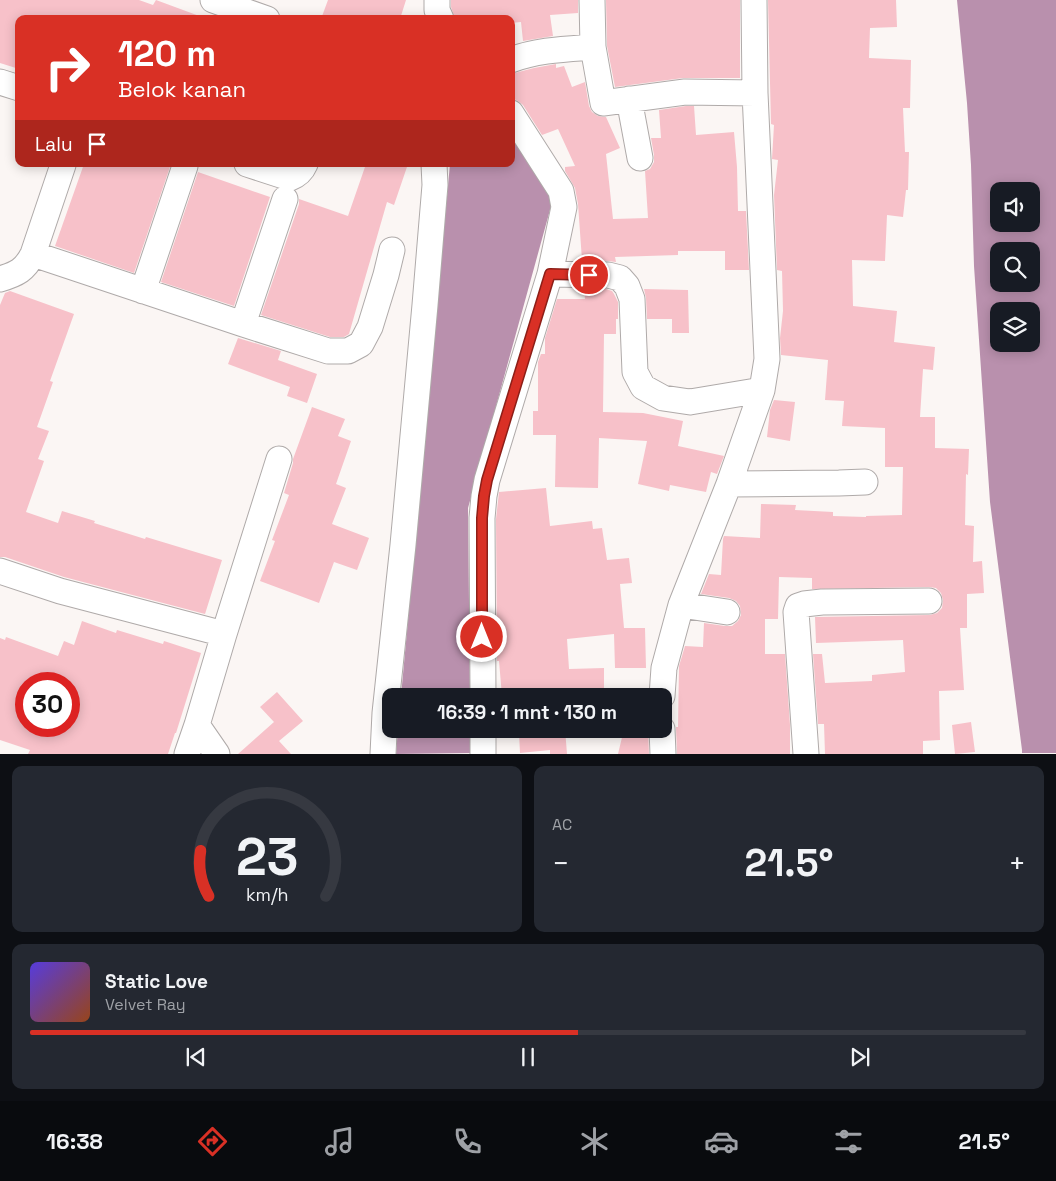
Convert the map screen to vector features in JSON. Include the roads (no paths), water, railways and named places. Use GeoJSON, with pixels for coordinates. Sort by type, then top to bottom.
{"type":"FeatureCollection","features":[{"type":"Feature","properties":{"kind":"street"},"geometry":{"type":"LineString","coordinates":[[213,0],[266,12]]}},
{"type":"Feature","properties":{"kind":"street"},"geometry":{"type":"LineString","coordinates":[[437,0],[439,15]]}},
{"type":"Feature","properties":{"kind":"street"},"geometry":{"type":"LineString","coordinates":[[592,0],[593,48],[603,103],[685,92],[755,93]]}},
{"type":"Feature","properties":{"kind":"street"},"geometry":{"type":"LineString","coordinates":[[663,688],[664,668],[680,605],[729,484],[762,390],[767,359],[755,93],[754,0]]}},
{"type":"Feature","properties":{"kind":"street"},"geometry":{"type":"LineString","coordinates":[[515,59],[529,54],[593,48]]}},
{"type":"Feature","properties":{"kind":"street"},"geometry":{"type":"LineString","coordinates":[[0,82],[15,87]]}},
{"type":"Feature","properties":{"kind":"street"},"geometry":{"type":"LineString","coordinates":[[629,99],[640,158]]}},
{"type":"Feature","properties":{"kind":"street"},"geometry":{"type":"LineString","coordinates":[[483,688],[482,518],[484,496],[487,480],[550,274],[564,207],[561,191],[515,118]]}},
{"type":"Feature","properties":{"kind":"street"},"geometry":{"type":"LineString","coordinates":[[0,279],[21,271],[29,263],[62,167]]}},
{"type":"Feature","properties":{"kind":"street"},"geometry":{"type":"LineString","coordinates":[[143,290],[185,167]]}},
{"type":"Feature","properties":{"kind":"street"},"geometry":{"type":"LineString","coordinates":[[256,167],[290,178],[296,176],[304,167]]}},
{"type":"Feature","properties":{"kind":"street"},"geometry":{"type":"LineString","coordinates":[[383,754],[385,713],[403,545],[425,305],[435,185],[434,167]]}},
{"type":"Feature","properties":{"kind":"street"},"geometry":{"type":"LineString","coordinates":[[243,324],[285,199]]}},
{"type":"Feature","properties":{"kind":"street"},"geometry":{"type":"LineString","coordinates":[[33,254],[328,351],[348,351],[361,344],[370,327],[392,250]]}},
{"type":"Feature","properties":{"kind":"street"},"geometry":{"type":"LineString","coordinates":[[550,274],[608,275],[620,278],[627,286],[632,299],[635,372],[643,387],[663,398],[690,402],[762,390]]}},
{"type":"Feature","properties":{"kind":"street"},"geometry":{"type":"LineString","coordinates":[[187,754],[279,459]]}},
{"type":"Feature","properties":{"kind":"street"},"geometry":{"type":"LineString","coordinates":[[729,484],[865,482]]}},
{"type":"Feature","properties":{"kind":"street"},"geometry":{"type":"LineString","coordinates":[[0,571],[60,590],[224,634]]}},
{"type":"Feature","properties":{"kind":"street"},"geometry":{"type":"LineString","coordinates":[[806,754],[796,612],[798,606],[822,602],[929,601]]}},
{"type":"Feature","properties":{"kind":"street"},"geometry":{"type":"LineString","coordinates":[[680,605],[727,612]]}},
{"type":"Feature","properties":{"kind":"street"},"geometry":{"type":"LineString","coordinates":[[197,725],[217,754]]}},
{"type":"Feature","properties":{"kind":"street"},"geometry":{"type":"LineString","coordinates":[[483,738],[483,754]]}},
{"type":"Feature","properties":{"kind":"street"},"geometry":{"type":"LineString","coordinates":[[662,738],[663,754]]}}]}
